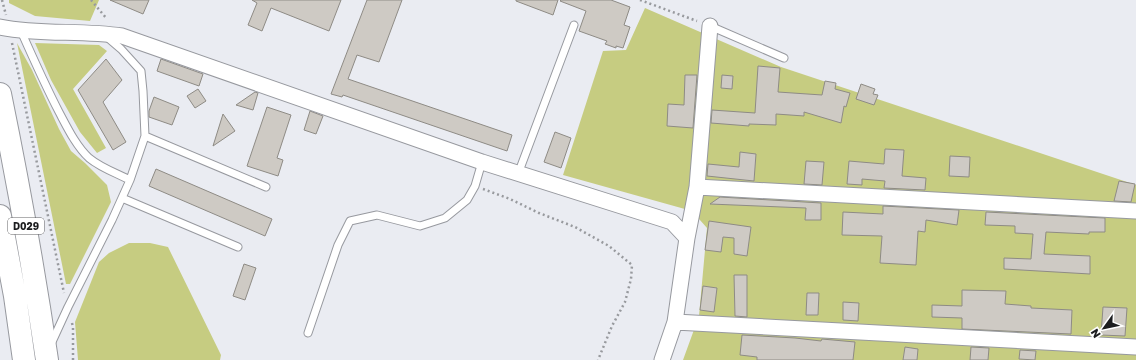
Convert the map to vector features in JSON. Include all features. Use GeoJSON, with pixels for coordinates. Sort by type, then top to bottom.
{"type":"FeatureCollection","features":[{"type":"Feature","properties":{"kind":"highway","name":"D029"},"geometry":{"type":"LineString","coordinates":[[0,94],[38,296],[47,357]]}},
{"type":"Feature","properties":{"kind":"highway","name":"D029"},"geometry":{"type":"LineString","coordinates":[[0,216],[11,295],[24,360]]}},
{"type":"Feature","properties":{"kind":"street"},"geometry":{"type":"LineString","coordinates":[[662,360],[675,322],[687,238],[697,187],[710,26]]}},
{"type":"Feature","properties":{"kind":"street"},"geometry":{"type":"LineString","coordinates":[[10,29],[122,36],[482,162],[672,222],[687,238]]}},
{"type":"Feature","properties":{"kind":"street"},"geometry":{"type":"LineString","coordinates":[[697,187],[1136,211]]}},
{"type":"Feature","properties":{"kind":"street"},"geometry":{"type":"LineString","coordinates":[[675,322],[1136,347]]}},
{"type":"Feature","properties":{"kind":"lane"},"geometry":{"type":"LineString","coordinates":[[518,174],[574,25]]}},
{"type":"Feature","properties":{"kind":"lane"},"geometry":{"type":"LineString","coordinates":[[710,26],[784,58]]}},
{"type":"Feature","properties":{"kind":"lane"},"geometry":{"type":"LineString","coordinates":[[10,29],[77,144],[88,157],[100,166],[130,180]]}},
{"type":"Feature","properties":{"kind":"lane"},"geometry":{"type":"LineString","coordinates":[[47,357],[68,307],[112,220],[130,180],[144,136],[144,104],[141,71],[103,34]]}},
{"type":"Feature","properties":{"kind":"lane"},"geometry":{"type":"LineString","coordinates":[[144,136],[266,187]]}},
{"type":"Feature","properties":{"kind":"lane"},"geometry":{"type":"LineString","coordinates":[[308,333],[338,245],[350,221],[377,215],[420,226],[445,218],[467,200],[475,186],[482,162]]}},
{"type":"Feature","properties":{"kind":"lane"},"geometry":{"type":"LineString","coordinates":[[122,198],[238,247]]}},
{"type":"Feature","properties":{"kind":"path"},"geometry":{"type":"LineString","coordinates":[[640,0],[710,26]]}},
{"type":"Feature","properties":{"kind":"path"},"geometry":{"type":"LineString","coordinates":[[10,29],[56,255],[73,327],[73,360]]}},
{"type":"Feature","properties":{"kind":"path"},"geometry":{"type":"LineString","coordinates":[[475,186],[576,227],[609,246],[632,265],[631,279],[625,302],[612,326],[598,360]]}},
{"type":"Feature","properties":{"kind":"green space"},"geometry":{"type":"Polygon","coordinates":[[[9,0],[99,0],[90,21],[35,16],[9,3],[9,0]]]}},
{"type":"Feature","properties":{"kind":"green space"},"geometry":{"type":"Polygon","coordinates":[[[645,8],[781,67],[1136,185],[1136,360],[683,360],[699,316],[707,228],[692,211],[563,175],[603,51],[626,50],[645,8]]]}},
{"type":"Feature","properties":{"kind":"green space"},"geometry":{"type":"Polygon","coordinates":[[[17,43],[32,70],[59,129],[71,151],[107,185],[111,202],[70,284],[66,284],[17,43]]]}},
{"type":"Feature","properties":{"kind":"green space"},"geometry":{"type":"Polygon","coordinates":[[[35,43],[99,45],[107,51],[73,89],[106,148],[97,153],[80,132],[51,80],[35,43]]]}},
{"type":"Feature","properties":{"kind":"green space"},"geometry":{"type":"Polygon","coordinates":[[[129,243],[150,243],[168,247],[221,355],[220,360],[78,360],[75,322],[99,262],[109,253],[129,243]]]}},
{"type":"Feature","properties":{"kind":"building"},"geometry":{"type":"Polygon","coordinates":[[[110,0],[149,0],[143,14],[110,0]]]}},
{"type":"Feature","properties":{"kind":"building"},"geometry":{"type":"Polygon","coordinates":[[[252,0],[341,0],[329,31],[271,8],[262,31],[248,25],[257,3],[252,0]]]}},
{"type":"Feature","properties":{"kind":"building"},"geometry":{"type":"Polygon","coordinates":[[[367,0],[402,0],[379,62],[357,55],[348,79],[512,135],[507,151],[343,95],[342,97],[331,94],[367,0]]]}},
{"type":"Feature","properties":{"kind":"building"},"geometry":{"type":"Polygon","coordinates":[[[516,0],[558,0],[553,15],[516,0]]]}},
{"type":"Feature","properties":{"kind":"building"},"geometry":{"type":"Polygon","coordinates":[[[611,0],[630,7],[624,25],[630,27],[623,48],[616,46],[616,48],[605,44],[607,41],[579,31],[586,11],[560,1],[611,0]]]}},
{"type":"Feature","properties":{"kind":"building"},"geometry":{"type":"Polygon","coordinates":[[[106,59],[122,80],[103,102],[126,142],[113,150],[78,90],[106,59]]]}},
{"type":"Feature","properties":{"kind":"building"},"geometry":{"type":"Polygon","coordinates":[[[161,59],[203,74],[199,86],[157,71],[161,59]]]}},
{"type":"Feature","properties":{"kind":"building"},"geometry":{"type":"Polygon","coordinates":[[[758,66],[780,68],[778,92],[822,95],[825,81],[836,83],[835,89],[850,93],[846,107],[844,106],[841,123],[804,112],[804,116],[776,114],[776,125],[749,124],[749,126],[711,123],[712,110],[755,113],[758,66]]]}},
{"type":"Feature","properties":{"kind":"building"},"geometry":{"type":"Polygon","coordinates":[[[685,75],[697,75],[693,128],[667,126],[668,104],[684,105],[685,75]]]}},
{"type":"Feature","properties":{"kind":"building"},"geometry":{"type":"Polygon","coordinates":[[[722,75],[733,76],[732,89],[721,88],[722,75]]]}},
{"type":"Feature","properties":{"kind":"building"},"geometry":{"type":"Polygon","coordinates":[[[861,84],[875,89],[873,94],[878,95],[874,105],[856,99],[861,84]]]}},
{"type":"Feature","properties":{"kind":"building"},"geometry":{"type":"Polygon","coordinates":[[[198,89],[206,101],[195,108],[187,96],[198,89]]]}},
{"type":"Feature","properties":{"kind":"building"},"geometry":{"type":"Polygon","coordinates":[[[255,92],[258,93],[253,110],[236,105],[255,92]]]}},
{"type":"Feature","properties":{"kind":"building"},"geometry":{"type":"Polygon","coordinates":[[[154,97],[179,107],[172,125],[149,117],[149,111],[154,97]]]}},
{"type":"Feature","properties":{"kind":"building"},"geometry":{"type":"Polygon","coordinates":[[[267,107],[291,115],[277,158],[283,160],[278,176],[247,166],[267,107]]]}},
{"type":"Feature","properties":{"kind":"building"},"geometry":{"type":"Polygon","coordinates":[[[310,111],[323,116],[316,134],[304,130],[310,111]]]}},
{"type":"Feature","properties":{"kind":"building"},"geometry":{"type":"Polygon","coordinates":[[[223,114],[235,131],[213,146],[223,114]]]}},
{"type":"Feature","properties":{"kind":"building"},"geometry":{"type":"Polygon","coordinates":[[[555,132],[571,138],[561,168],[544,162],[555,132]]]}},
{"type":"Feature","properties":{"kind":"building"},"geometry":{"type":"Polygon","coordinates":[[[885,149],[904,150],[902,176],[926,178],[925,190],[884,188],[885,181],[862,179],[862,185],[847,184],[849,161],[884,164],[885,149]]]}},
{"type":"Feature","properties":{"kind":"building"},"geometry":{"type":"Polygon","coordinates":[[[740,152],[756,154],[754,181],[707,176],[708,164],[739,167],[740,152]]]}},
{"type":"Feature","properties":{"kind":"building"},"geometry":{"type":"Polygon","coordinates":[[[950,156],[970,157],[969,177],[949,176],[950,156]]]}},
{"type":"Feature","properties":{"kind":"building"},"geometry":{"type":"Polygon","coordinates":[[[806,161],[824,162],[822,185],[804,184],[806,161]]]}},
{"type":"Feature","properties":{"kind":"building"},"geometry":{"type":"Polygon","coordinates":[[[156,169],[272,219],[265,236],[149,186],[156,169]]]}},
{"type":"Feature","properties":{"kind":"building"},"geometry":{"type":"Polygon","coordinates":[[[1119,181],[1135,184],[1131,202],[1114,201],[1119,181]]]}},
{"type":"Feature","properties":{"kind":"building"},"geometry":{"type":"Polygon","coordinates":[[[720,197],[821,203],[821,220],[805,220],[806,208],[710,204],[720,197]]]}},
{"type":"Feature","properties":{"kind":"building"},"geometry":{"type":"Polygon","coordinates":[[[883,206],[959,210],[957,225],[926,220],[925,232],[918,231],[916,265],[880,263],[882,236],[842,235],[843,212],[883,214],[883,206]]]}},
{"type":"Feature","properties":{"kind":"building"},"geometry":{"type":"Polygon","coordinates":[[[986,212],[1105,218],[1105,232],[1089,232],[1089,234],[1046,232],[1044,254],[1090,256],[1090,274],[1004,269],[1004,258],[1031,259],[1033,234],[1015,233],[1015,226],[985,225],[986,212]]]}},
{"type":"Feature","properties":{"kind":"building"},"geometry":{"type":"Polygon","coordinates":[[[709,221],[751,227],[747,256],[734,254],[734,238],[723,237],[721,252],[705,250],[709,221]]]}},
{"type":"Feature","properties":{"kind":"building"},"geometry":{"type":"Polygon","coordinates":[[[244,264],[256,268],[245,300],[233,296],[244,264]]]}},
{"type":"Feature","properties":{"kind":"building"},"geometry":{"type":"Polygon","coordinates":[[[734,275],[747,275],[747,317],[735,316],[734,275]]]}},
{"type":"Feature","properties":{"kind":"building"},"geometry":{"type":"Polygon","coordinates":[[[703,286],[717,288],[714,312],[700,310],[703,286]]]}},
{"type":"Feature","properties":{"kind":"building"},"geometry":{"type":"Polygon","coordinates":[[[962,290],[1006,291],[1005,304],[1031,306],[1031,308],[1072,310],[1071,334],[962,329],[962,318],[932,317],[932,305],[962,306],[962,290]]]}},
{"type":"Feature","properties":{"kind":"building"},"geometry":{"type":"Polygon","coordinates":[[[807,293],[819,293],[818,315],[806,315],[807,293]]]}},
{"type":"Feature","properties":{"kind":"building"},"geometry":{"type":"Polygon","coordinates":[[[843,302],[859,303],[858,321],[843,320],[843,302]]]}},
{"type":"Feature","properties":{"kind":"building"},"geometry":{"type":"Polygon","coordinates":[[[1103,307],[1127,308],[1125,336],[1101,335],[1103,307]]]}},
{"type":"Feature","properties":{"kind":"building"},"geometry":{"type":"Polygon","coordinates":[[[742,335],[855,342],[853,360],[757,360],[757,357],[740,355],[742,335]]]}},
{"type":"Feature","properties":{"kind":"building"},"geometry":{"type":"Polygon","coordinates":[[[905,347],[918,349],[917,360],[903,360],[905,347]]]}},
{"type":"Feature","properties":{"kind":"building"},"geometry":{"type":"Polygon","coordinates":[[[971,347],[989,348],[988,360],[970,360],[971,347]]]}},
{"type":"Feature","properties":{"kind":"building"},"geometry":{"type":"Polygon","coordinates":[[[1020,350],[1036,351],[1035,360],[1019,359],[1020,350]]]}}]}
